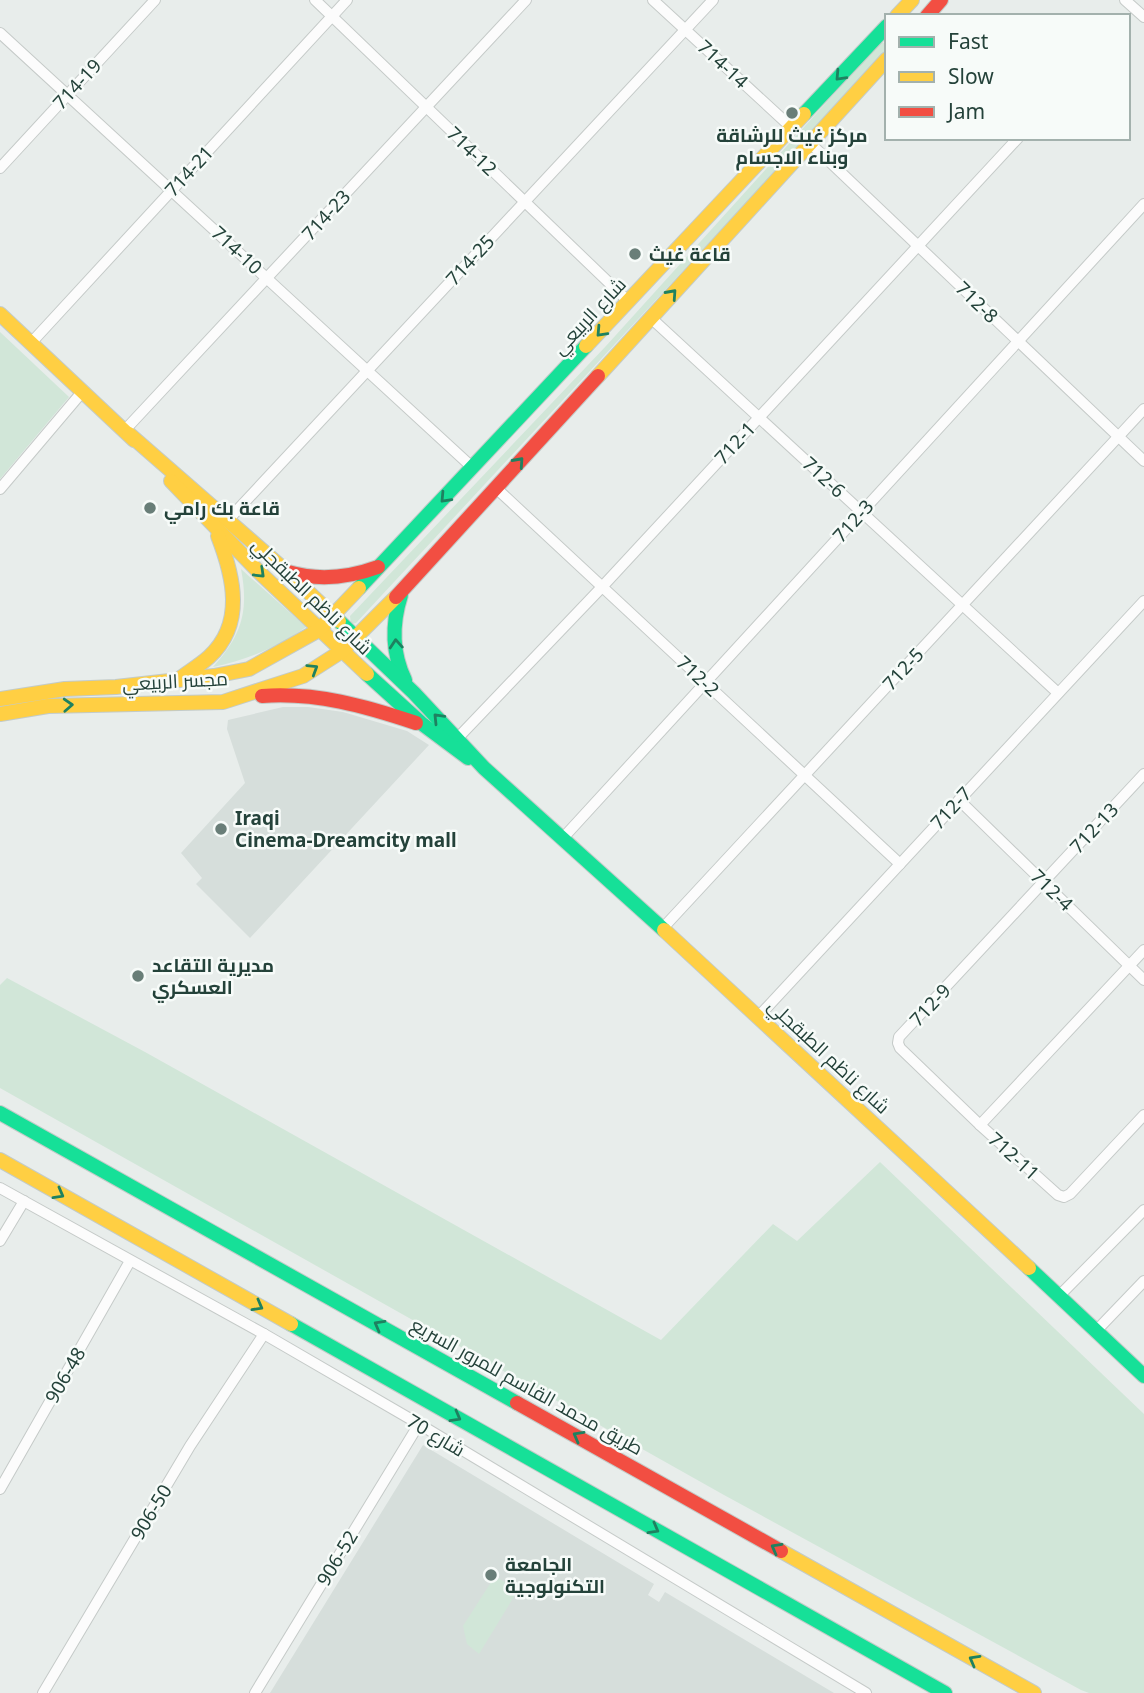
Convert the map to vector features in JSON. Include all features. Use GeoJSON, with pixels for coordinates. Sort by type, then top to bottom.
{"type":"FeatureCollection","features":[{"type":"Feature","properties":{"kind":"main road"},"geometry":{"type":"LineString","coordinates":[[899,14],[912,0]]}},
{"type":"Feature","properties":{"kind":"main road"},"geometry":{"type":"LineString","coordinates":[[929,14],[941,0]]}},
{"type":"Feature","properties":{"kind":"main road","name":"شارع الربيعي"},"geometry":{"type":"LineString","coordinates":[[319,630],[885,28]]}},
{"type":"Feature","properties":{"kind":"main road"},"geometry":{"type":"LineString","coordinates":[[342,651],[402,591],[885,61]]}},
{"type":"Feature","properties":{"kind":"main road","name":"شارع ناظم الطبقجلي"},"geometry":{"type":"LineString","coordinates":[[0,314],[127,432],[287,572],[414,693],[454,742],[759,1016],[1144,1376]]}},
{"type":"Feature","properties":{"kind":"main road","name":"شارع ناظم الطبقجلي"},"geometry":{"type":"LineString","coordinates":[[127,432],[214,529],[319,630],[422,725],[454,742]]}},
{"type":"Feature","properties":{"kind":"main road"},"geometry":{"type":"LineString","coordinates":[[178,681],[211,655],[222,639],[236,601],[226,554],[214,529]]}},
{"type":"Feature","properties":{"kind":"main road"},"geometry":{"type":"LineString","coordinates":[[287,572],[334,578],[365,573],[382,565]]}},
{"type":"Feature","properties":{"kind":"main road"},"geometry":{"type":"LineString","coordinates":[[402,591],[396,609],[397,659],[400,671],[414,693]]}},
{"type":"Feature","properties":{"kind":"main road","name":"مجسر الربيعي"},"geometry":{"type":"LineString","coordinates":[[0,699],[65,689],[178,681],[249,669],[319,630]]}},
{"type":"Feature","properties":{"kind":"main road","name":"مجسر الربيعي"},"geometry":{"type":"LineString","coordinates":[[0,714],[71,705],[223,702],[303,676],[342,651]]}},
{"type":"Feature","properties":{"kind":"main road"},"geometry":{"type":"LineString","coordinates":[[223,702],[267,695],[323,697],[352,702],[422,725]]}},
{"type":"Feature","properties":{"kind":"main road","name":"طريق محمد القاسم للمرور السريع"},"geometry":{"type":"LineString","coordinates":[[0,1113],[1034,1693]]}},
{"type":"Feature","properties":{"kind":"main road"},"geometry":{"type":"LineString","coordinates":[[0,1160],[945,1693]]}},
{"type":"Feature","properties":{"kind":"street"},"geometry":{"type":"LineString","coordinates":[[138,0],[151,4]]}},
{"type":"Feature","properties":{"kind":"street","name":"714-12"},"geometry":{"type":"LineString","coordinates":[[316,0],[629,302]]}},
{"type":"Feature","properties":{"kind":"street","name":"714-21"},"geometry":{"type":"LineString","coordinates":[[31,343],[347,0]]}},
{"type":"Feature","properties":{"kind":"street","name":"714-23"},"geometry":{"type":"LineString","coordinates":[[127,432],[526,0]]}},
{"type":"Feature","properties":{"kind":"street","name":"714-14"},"geometry":{"type":"LineString","coordinates":[[653,0],[792,128]]}},
{"type":"Feature","properties":{"kind":"street","name":"714-25"},"geometry":{"type":"LineString","coordinates":[[228,520],[713,0]]}},
{"type":"Feature","properties":{"kind":"street"},"geometry":{"type":"LineString","coordinates":[[1125,0],[1140,14]]}},
{"type":"Feature","properties":{"kind":"street","name":"714-19"},"geometry":{"type":"LineString","coordinates":[[0,168],[151,4]]}},
{"type":"Feature","properties":{"kind":"street","name":"714-10"},"geometry":{"type":"LineString","coordinates":[[0,33],[473,468]]}},
{"type":"Feature","properties":{"kind":"street","name":"712-1"},"geometry":{"type":"LineString","coordinates":[[454,742],[602,587],[1016,140]]}},
{"type":"Feature","properties":{"kind":"street","name":"712-8"},"geometry":{"type":"LineString","coordinates":[[810,144],[1144,461]]}},
{"type":"Feature","properties":{"kind":"street","name":"712-3"},"geometry":{"type":"LineString","coordinates":[[563,838],[1144,204]]}},
{"type":"Feature","properties":{"kind":"street","name":"712-6"},"geometry":{"type":"LineString","coordinates":[[651,318],[1058,693]]}},
{"type":"Feature","properties":{"kind":"street"},"geometry":{"type":"LineString","coordinates":[[0,489],[83,391]]}},
{"type":"Feature","properties":{"kind":"street","name":"712-5"},"geometry":{"type":"LineString","coordinates":[[662,929],[1144,409]]}},
{"type":"Feature","properties":{"kind":"street","name":"712-2"},"geometry":{"type":"LineString","coordinates":[[496,488],[900,864]]}},
{"type":"Feature","properties":{"kind":"street","name":"712-7"},"geometry":{"type":"LineString","coordinates":[[759,1016],[1144,601]]}},
{"type":"Feature","properties":{"kind":"street","name":"712-13"},"geometry":{"type":"LineString","coordinates":[[1044,882],[1144,774]]}},
{"type":"Feature","properties":{"kind":"street","name":"712-4"},"geometry":{"type":"LineString","coordinates":[[959,800],[1144,980]]}},
{"type":"Feature","properties":{"kind":"street","name":"712-9"},"geometry":{"type":"LineString","coordinates":[[980,1125],[900,1048],[899,1037],[1044,882]]}},
{"type":"Feature","properties":{"kind":"street"},"geometry":{"type":"LineString","coordinates":[[1129,966],[1144,950]]}},
{"type":"Feature","properties":{"kind":"street","name":"712-11"},"geometry":{"type":"LineString","coordinates":[[1129,966],[980,1125],[1058,1195],[1064,1197],[1070,1194],[1144,1115]]}},
{"type":"Feature","properties":{"kind":"street","name":"شارع 70"},"geometry":{"type":"LineString","coordinates":[[0,1188],[264,1334],[419,1424],[866,1693]]}},
{"type":"Feature","properties":{"kind":"street"},"geometry":{"type":"LineString","coordinates":[[0,1241],[24,1201]]}},
{"type":"Feature","properties":{"kind":"street"},"geometry":{"type":"LineString","coordinates":[[1060,1296],[1142,1218]]}},
{"type":"Feature","properties":{"kind":"street","name":"906-48"},"geometry":{"type":"LineString","coordinates":[[0,1489],[130,1261]]}},
{"type":"Feature","properties":{"kind":"street"},"geometry":{"type":"LineString","coordinates":[[1096,1331],[1144,1281]]}},
{"type":"Feature","properties":{"kind":"street","name":"906-50"},"geometry":{"type":"LineString","coordinates":[[43,1693],[190,1446],[264,1334]]}},
{"type":"Feature","properties":{"kind":"street","name":"906-52"},"geometry":{"type":"LineString","coordinates":[[254,1693],[419,1424]]}},
{"type":"Feature","properties":{"kind":"shaded area"},"geometry":{"type":"Polygon","coordinates":[[[283,707],[343,712],[407,731],[429,745],[250,938],[196,884],[202,878],[181,853],[245,783],[227,729],[228,720],[283,707]]]}},
{"type":"Feature","properties":{"kind":"shaded area","name":"الجامعة التكنولوجية"},"geometry":{"type":"Polygon","coordinates":[[[423,1445],[654,1584],[648,1595],[659,1602],[665,1592],[834,1693],[270,1693],[423,1445]]]}},
{"type":"Feature","properties":{"kind":"green space"},"geometry":{"type":"Polygon","coordinates":[[[881,42],[885,43],[885,53],[356,623],[351,624],[350,616],[606,346],[881,42]]]}},
{"type":"Feature","properties":{"kind":"green space"},"geometry":{"type":"Polygon","coordinates":[[[0,332],[69,397],[0,479],[0,332]]]}},
{"type":"Feature","properties":{"kind":"green space"},"geometry":{"type":"Polygon","coordinates":[[[241,569],[306,627],[262,652],[213,667],[231,644],[241,622],[244,598],[241,569]]]}},
{"type":"Feature","properties":{"kind":"green space"},"geometry":{"type":"Polygon","coordinates":[[[7,978],[661,1340],[773,1224],[797,1241],[880,1162],[1144,1414],[1144,1693],[1089,1693],[1081,1690],[724,1495],[0,1088],[0,985],[7,978]]]}},
{"type":"Feature","properties":{"kind":"green space"},"geometry":{"type":"Polygon","coordinates":[[[495,1576],[518,1590],[479,1654],[467,1644],[463,1626],[495,1576]]]}},
{"type":"Feature","properties":{"kind":"traffic: fast"},"geometry":{"type":"LineString","coordinates":[[804,114],[885,28]]}},
{"type":"Feature","properties":{"kind":"traffic: fast"},"geometry":{"type":"LineString","coordinates":[[359,588],[586,346]]}},
{"type":"Feature","properties":{"kind":"traffic: fast"},"geometry":{"type":"LineString","coordinates":[[401,595],[395,638],[405,680]]}},
{"type":"Feature","properties":{"kind":"traffic: fast"},"geometry":{"type":"LineString","coordinates":[[339,621],[414,693],[484,768],[664,930]]}},
{"type":"Feature","properties":{"kind":"traffic: fast"},"geometry":{"type":"LineString","coordinates":[[367,674],[421,723],[468,758]]}},
{"type":"Feature","properties":{"kind":"traffic: fast"},"geometry":{"type":"LineString","coordinates":[[0,1113],[517,1403]]}},
{"type":"Feature","properties":{"kind":"traffic: fast"},"geometry":{"type":"LineString","coordinates":[[1029,1268],[1144,1376]]}},
{"type":"Feature","properties":{"kind":"traffic: fast"},"geometry":{"type":"LineString","coordinates":[[291,1324],[945,1693]]}},
{"type":"Feature","properties":{"kind":"traffic: slow"},"geometry":{"type":"LineString","coordinates":[[899,14],[912,0]]}},
{"type":"Feature","properties":{"kind":"traffic: slow"},"geometry":{"type":"LineString","coordinates":[[598,376],[885,61]]}},
{"type":"Feature","properties":{"kind":"traffic: slow"},"geometry":{"type":"LineString","coordinates":[[586,346],[804,114]]}},
{"type":"Feature","properties":{"kind":"traffic: slow"},"geometry":{"type":"LineString","coordinates":[[0,314],[134,440]]}},
{"type":"Feature","properties":{"kind":"traffic: slow"},"geometry":{"type":"LineString","coordinates":[[129,434],[339,621]]}},
{"type":"Feature","properties":{"kind":"traffic: slow"},"geometry":{"type":"LineString","coordinates":[[171,481],[258,571],[367,674]]}},
{"type":"Feature","properties":{"kind":"traffic: slow"},"geometry":{"type":"LineString","coordinates":[[178,680],[209,657],[228,630],[232,615],[232,584],[218,536]]}},
{"type":"Feature","properties":{"kind":"traffic: slow"},"geometry":{"type":"LineString","coordinates":[[0,699],[65,689],[116,687],[214,676],[249,669],[319,630],[359,588]]}},
{"type":"Feature","properties":{"kind":"traffic: slow"},"geometry":{"type":"LineString","coordinates":[[0,714],[48,706],[223,702],[303,676],[342,651],[396,597]]}},
{"type":"Feature","properties":{"kind":"traffic: slow"},"geometry":{"type":"LineString","coordinates":[[664,930],[1029,1268]]}},
{"type":"Feature","properties":{"kind":"traffic: slow"},"geometry":{"type":"LineString","coordinates":[[0,1160],[291,1324]]}},
{"type":"Feature","properties":{"kind":"traffic: slow"},"geometry":{"type":"LineString","coordinates":[[781,1551],[1034,1693]]}},
{"type":"Feature","properties":{"kind":"traffic: jam"},"geometry":{"type":"LineString","coordinates":[[929,14],[941,0]]}},
{"type":"Feature","properties":{"kind":"traffic: jam"},"geometry":{"type":"LineString","coordinates":[[396,597],[598,376]]}},
{"type":"Feature","properties":{"kind":"traffic: jam"},"geometry":{"type":"LineString","coordinates":[[288,572],[311,577],[333,577],[378,567]]}},
{"type":"Feature","properties":{"kind":"traffic: jam"},"geometry":{"type":"LineString","coordinates":[[262,696],[321,698],[416,723]]}},
{"type":"Feature","properties":{"kind":"traffic: jam"},"geometry":{"type":"LineString","coordinates":[[517,1403],[781,1551]]}},
{"type":"Feature","properties":{"kind":"place","name":"مركز غيث للرشاقة وبناء الاجسام"},"geometry":{"type":"Point","coordinates":[792,113]}},
{"type":"Feature","properties":{"kind":"place","name":"قاعة غيث"},"geometry":{"type":"Point","coordinates":[635,254]}},
{"type":"Feature","properties":{"kind":"place","name":"قاعة بك رامي"},"geometry":{"type":"Point","coordinates":[150,508]}},
{"type":"Feature","properties":{"kind":"place","name":"Iraqi Cinema-Dreamcity mall"},"geometry":{"type":"Point","coordinates":[221,829]}},
{"type":"Feature","properties":{"kind":"place","name":"مديرية التقاعد العسكري"},"geometry":{"type":"Point","coordinates":[138,976]}},
{"type":"Feature","properties":{"kind":"place","name":"الجامعة التكنولوجية"},"geometry":{"type":"Point","coordinates":[491,1575]}}]}
